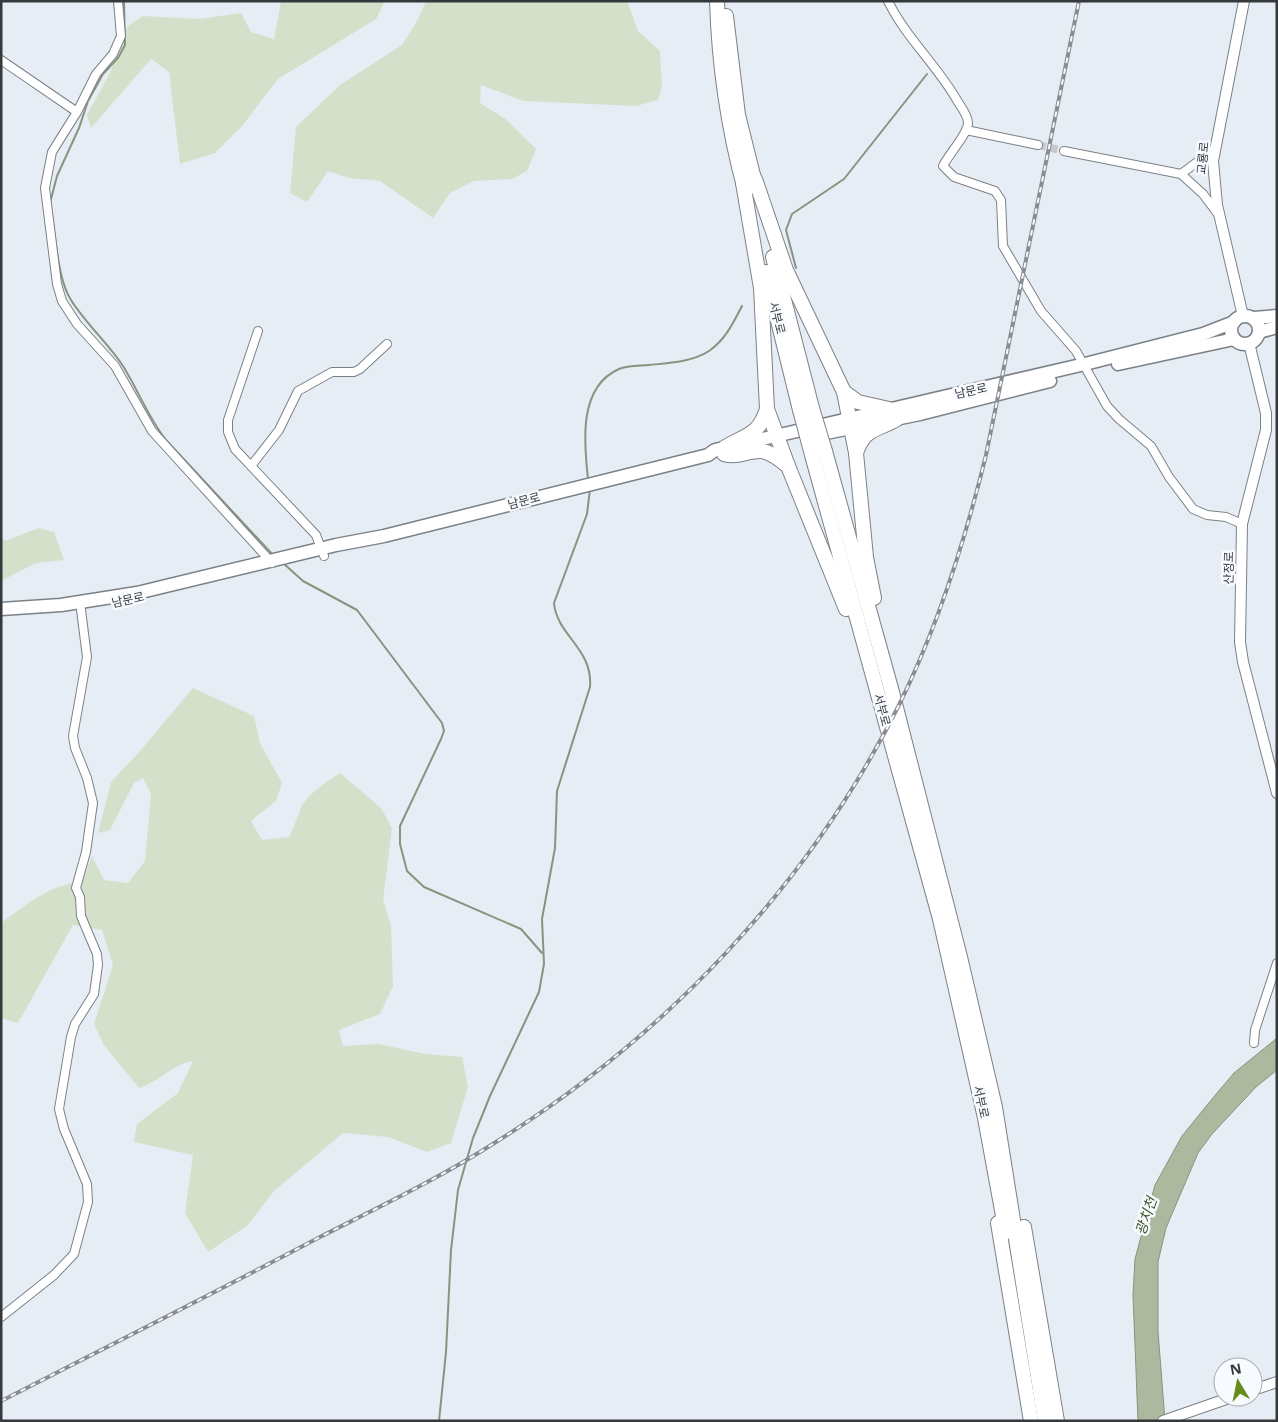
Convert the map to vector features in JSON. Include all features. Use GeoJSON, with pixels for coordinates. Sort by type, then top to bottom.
{"type":"FeatureCollection","features":[{"type":"Feature","properties":{"kind":"highway","name":"서부로"},"geometry":{"type":"LineString","coordinates":[[717,1],[718,47],[726,107],[749,182],[818,453],[960,957],[995,1107],[1045,1421]]}},
{"type":"Feature","properties":{"kind":"highway","name":"서부로"},"geometry":{"type":"LineString","coordinates":[[726,1],[734,90],[749,182]]}},
{"type":"Feature","properties":{"kind":"highway"},"geometry":{"type":"LineString","coordinates":[[749,182],[786,270],[844,392],[856,453],[866,557],[885,694]]}},
{"type":"Feature","properties":{"kind":"highway"},"geometry":{"type":"LineString","coordinates":[[749,182],[761,288],[768,409],[788,466],[885,694]]}},
{"type":"Feature","properties":{"kind":"highway"},"geometry":{"type":"LineString","coordinates":[[844,392],[858,402],[893,414],[887,425],[873,428],[866,434],[856,453]]}},
{"type":"Feature","properties":{"kind":"highway"},"geometry":{"type":"LineString","coordinates":[[768,409],[756,431],[724,451],[732,456],[760,451],[769,453],[788,466]]}},
{"type":"Feature","properties":{"kind":"highway","name":"서부로"},"geometry":{"type":"LineString","coordinates":[[885,694],[940,919],[985,1118],[1017,1293],[1037,1421]]}},
{"type":"Feature","properties":{"kind":"highway"},"geometry":{"type":"LineString","coordinates":[[995,1107],[1022,1221],[1055,1399],[1057,1421]]}},
{"type":"Feature","properties":{"kind":"highway"},"geometry":{"type":"LineString","coordinates":[[985,1118],[1000,1238],[1030,1421]]}},
{"type":"Feature","properties":{"kind":"highway"},"geometry":{"type":"LineString","coordinates":[[1055,1399],[1062,1421]]}},
{"type":"Feature","properties":{"kind":"main road","name":"남문로"},"geometry":{"type":"LineString","coordinates":[[1087,368],[1203,334],[1243,319],[1277,316]]}},
{"type":"Feature","properties":{"kind":"main road"},"geometry":{"type":"LineString","coordinates":[[1234,339],[1231,330],[1243,319],[1259,326],[1256,339],[1249,343]]}},
{"type":"Feature","properties":{"kind":"main road"},"geometry":{"type":"LineString","coordinates":[[1259,332],[1277,327]]}},
{"type":"Feature","properties":{"kind":"main road","name":"남문로"},"geometry":{"type":"LineString","coordinates":[[1,616],[140,598],[277,561],[323,552],[339,546],[708,454],[715,450],[724,451],[893,414],[1087,368],[1234,339],[1242,343],[1249,343]]}},
{"type":"Feature","properties":{"kind":"main road","name":"남문로"},"geometry":{"type":"LineString","coordinates":[[1,609],[81,606]]}},
{"type":"Feature","properties":{"kind":"street"},"geometry":{"type":"LineString","coordinates":[[118,1],[120,36],[113,54],[96,74],[52,152],[46,188],[57,284],[62,301],[77,324],[115,366],[152,431],[277,561]]}},
{"type":"Feature","properties":{"kind":"street"},"geometry":{"type":"LineString","coordinates":[[888,1],[895,16],[948,84],[966,116],[968,122],[966,130],[948,156],[943,166],[945,171],[954,177],[995,191],[1001,200],[1003,246],[1041,311],[1076,351],[1107,406],[1119,420],[1152,446],[1169,477],[1192,509],[1207,516],[1226,516],[1242,524]]}},
{"type":"Feature","properties":{"kind":"street","name":"교룡로"},"geometry":{"type":"LineString","coordinates":[[1243,319],[1220,218],[1214,183],[1213,161],[1244,1]]}},
{"type":"Feature","properties":{"kind":"street"},"geometry":{"type":"LineString","coordinates":[[1,60],[76,112]]}},
{"type":"Feature","properties":{"kind":"street"},"geometry":{"type":"LineString","coordinates":[[966,130],[1038,145]]}},
{"type":"Feature","properties":{"kind":"street"},"geometry":{"type":"LineString","coordinates":[[1181,174],[1216,148]]}},
{"type":"Feature","properties":{"kind":"street"},"geometry":{"type":"LineString","coordinates":[[1064,151],[1181,174],[1203,194],[1220,218]]}},
{"type":"Feature","properties":{"kind":"street"},"geometry":{"type":"LineString","coordinates":[[258,331],[228,420],[231,442],[316,535],[323,552]]}},
{"type":"Feature","properties":{"kind":"street","name":"산정로"},"geometry":{"type":"LineString","coordinates":[[1249,343],[1266,412],[1266,430],[1242,524],[1240,642],[1243,662],[1277,793]]}},
{"type":"Feature","properties":{"kind":"street"},"geometry":{"type":"LineString","coordinates":[[251,466],[279,430],[298,391],[332,372],[354,372],[360,369],[386,344]]}},
{"type":"Feature","properties":{"kind":"street"},"geometry":{"type":"LineString","coordinates":[[1,1317],[54,1274],[74,1254],[88,1202],[87,1184],[64,1129],[59,1110],[71,1037],[75,1024],[94,994],[98,964],[97,954],[81,916],[80,897],[76,888],[86,852],[92,816],[91,791],[75,748],[73,736],[87,657],[81,606]]}},
{"type":"Feature","properties":{"kind":"street"},"geometry":{"type":"LineString","coordinates":[[1254,1043],[1255,1030],[1277,962]]}},
{"type":"Feature","properties":{"kind":"street"},"geometry":{"type":"LineString","coordinates":[[1263,1387],[1277,1382]]}},
{"type":"Feature","properties":{"kind":"street"},"geometry":{"type":"LineString","coordinates":[[1163,1421],[1184,1416],[1213,1405]]}},
{"type":"Feature","properties":{"kind":"shaded area"},"geometry":{"type":"Polygon","coordinates":[[[281,1],[385,1],[376,19],[278,79],[242,126],[215,153],[180,164],[169,72],[151,59],[91,128],[87,115],[110,73],[128,26],[143,16],[199,19],[241,13],[251,32],[274,39],[281,1]]]}},
{"type":"Feature","properties":{"kind":"shaded area"},"geometry":{"type":"Polygon","coordinates":[[[426,1],[627,1],[638,31],[660,51],[662,87],[658,100],[636,106],[523,101],[481,85],[480,103],[507,120],[536,149],[527,171],[512,179],[474,181],[450,193],[433,218],[380,181],[349,178],[328,171],[307,202],[290,193],[296,127],[340,85],[402,45],[417,21],[426,1]]]}},
{"type":"Feature","properties":{"kind":"shaded area"},"geometry":{"type":"Polygon","coordinates":[[[39,528],[54,532],[64,560],[36,563],[1,581],[1,535],[5,541],[39,528]]]}},
{"type":"Feature","properties":{"kind":"shaded area"},"geometry":{"type":"Polygon","coordinates":[[[193,688],[254,716],[260,743],[282,783],[276,801],[251,821],[262,840],[289,837],[303,803],[340,773],[381,808],[392,828],[383,900],[391,925],[393,986],[380,1014],[339,1030],[343,1046],[379,1044],[425,1054],[462,1057],[468,1087],[451,1143],[427,1152],[388,1137],[343,1133],[274,1191],[247,1226],[208,1252],[185,1213],[193,1155],[134,1142],[137,1124],[178,1093],[193,1061],[179,1066],[139,1088],[104,1045],[94,1024],[113,965],[102,930],[73,925],[18,1023],[1,1018],[1,923],[39,896],[59,887],[82,882],[92,856],[104,880],[128,883],[145,861],[151,794],[143,778],[134,783],[110,830],[98,833],[111,782],[193,688]]]}},
{"type":"Feature","properties":{"kind":"shaded area"},"geometry":{"type":"Polygon","coordinates":[[[1277,1038],[1277,1070],[1256,1087],[1212,1134],[1198,1153],[1166,1228],[1158,1262],[1158,1331],[1165,1421],[1138,1421],[1133,1295],[1135,1259],[1155,1185],[1182,1136],[1212,1099],[1234,1073],[1277,1038]]]}},
{"type":"Feature","properties":{"kind":"waterway"},"geometry":{"type":"LineString","coordinates":[[50,203],[57,176],[79,128],[88,101],[103,74],[118,58],[125,45],[124,1]]}},
{"type":"Feature","properties":{"kind":"waterway"},"geometry":{"type":"LineString","coordinates":[[796,268],[786,230],[792,214],[844,179],[927,74]]}},
{"type":"Feature","properties":{"kind":"waterway"},"geometry":{"type":"LineString","coordinates":[[51,210],[60,268],[66,291],[71,300],[123,366],[166,440],[273,555]]}},
{"type":"Feature","properties":{"kind":"waterway"},"geometry":{"type":"LineString","coordinates":[[588,479],[585,449],[587,417],[590,402],[596,389],[606,377],[626,367],[664,364],[702,355],[725,336],[742,306]]}},
{"type":"Feature","properties":{"kind":"waterway"},"geometry":{"type":"LineString","coordinates":[[439,1421],[446,1352],[451,1250],[458,1190],[473,1138],[490,1096],[539,992],[544,964],[542,919],[555,848],[557,791],[590,687],[586,662],[561,625],[554,603],[587,514],[590,489]]}},
{"type":"Feature","properties":{"kind":"waterway"},"geometry":{"type":"LineString","coordinates":[[283,563],[303,581],[357,610],[442,723],[444,731],[441,739],[400,826],[400,844],[407,871],[424,887],[521,929],[542,953]]}},
{"type":"Feature","properties":{"kind":"tunnel"},"geometry":{"type":"LineString","coordinates":[[1038,145],[1064,151]]}},
{"type":"Feature","properties":{"kind":"railway"},"geometry":{"type":"LineString","coordinates":[[1,1401],[409,1192],[496,1142],[558,1100],[618,1054],[674,1005],[728,951],[777,894],[822,834],[863,771],[899,705],[926,645],[960,551],[986,455],[1079,1]]}},
{"type":"Feature","properties":{"kind":"water label","name":"광치천"},"geometry":{"type":"Point","coordinates":[1146,1216]}}]}
